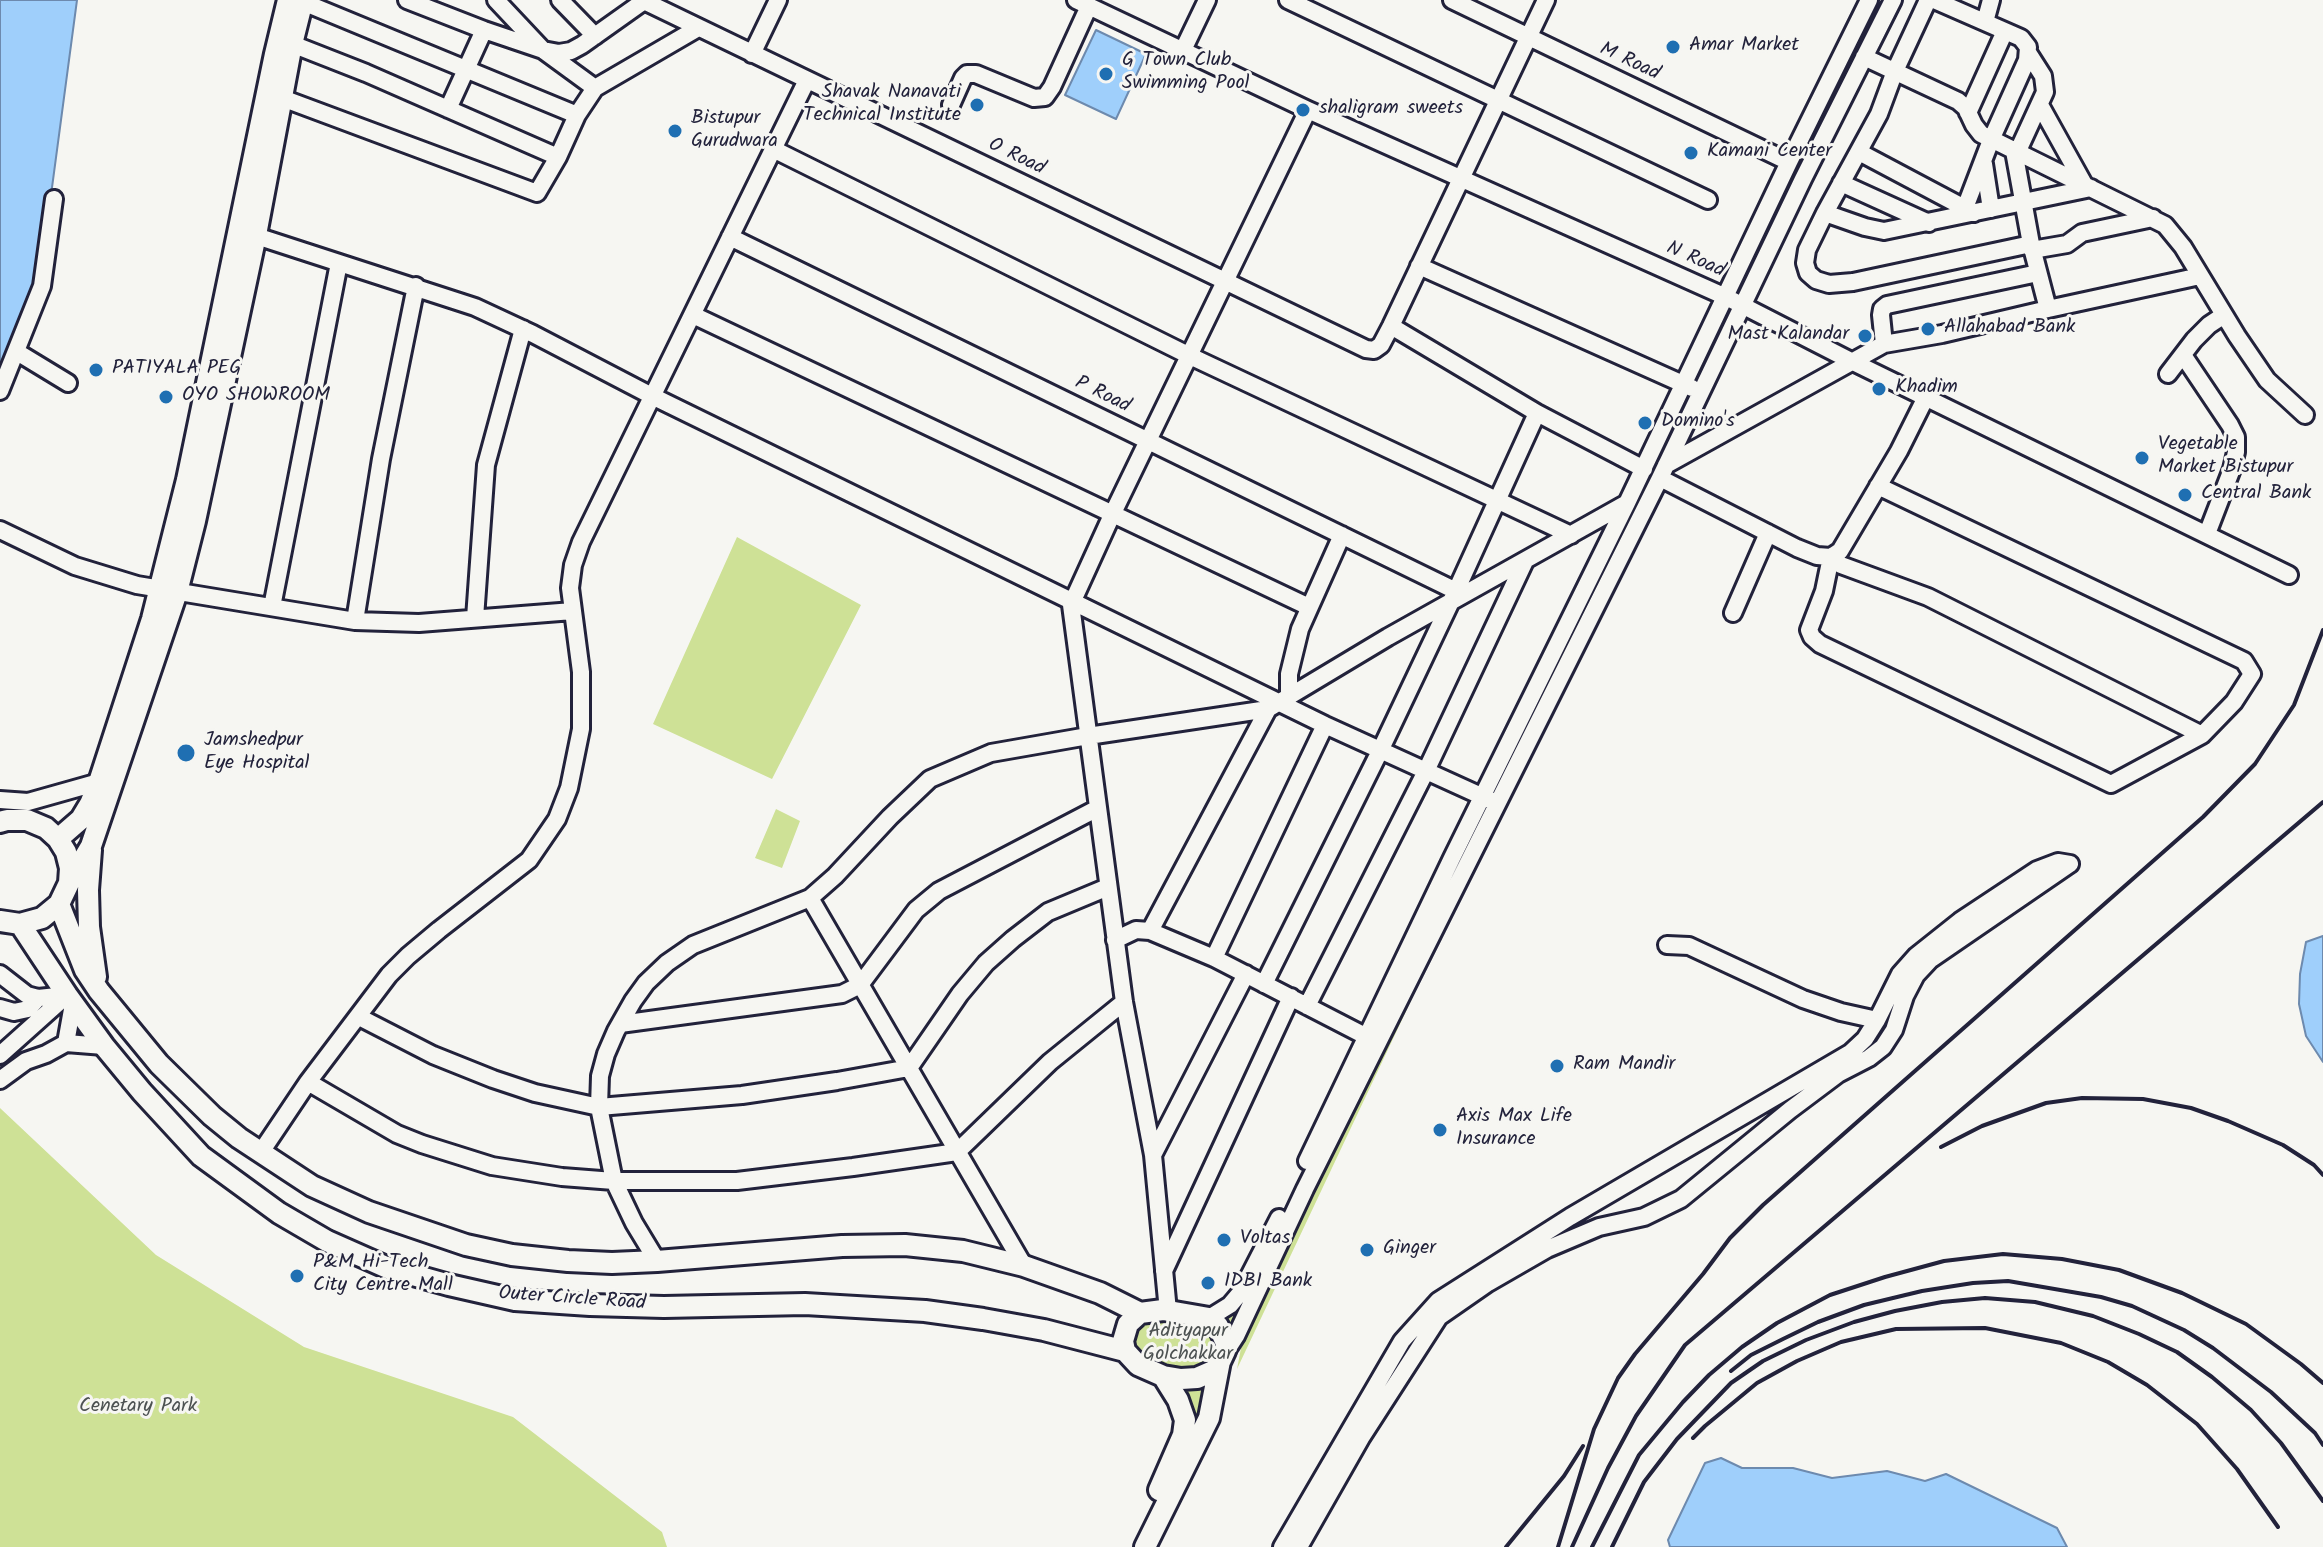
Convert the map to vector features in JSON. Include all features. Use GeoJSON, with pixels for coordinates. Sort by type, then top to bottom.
{"type":"FeatureCollection","features":[{"type":"Feature","properties":{"kind":"main road"},"geometry":{"type":"LineString","coordinates":[[247,233],[282,98],[298,1]]}},
{"type":"Feature","properties":{"kind":"main road"},"geometry":{"type":"LineString","coordinates":[[58,839],[81,819],[90,804],[195,521],[247,233],[275,54],[298,1]]}},
{"type":"Feature","properties":{"kind":"main road"},"geometry":{"type":"LineString","coordinates":[[96,987],[89,927],[91,846],[168,590]]}},
{"type":"Feature","properties":{"kind":"main road"},"geometry":{"type":"LineString","coordinates":[[0,822],[27,820],[46,828],[66,852],[70,868],[69,883]]}},
{"type":"Feature","properties":{"kind":"main road"},"geometry":{"type":"LineString","coordinates":[[10,923],[42,918],[59,904],[91,846]]}},
{"type":"Feature","properties":{"kind":"main road"},"geometry":{"type":"LineString","coordinates":[[59,904],[76,951],[96,987],[159,1064],[212,1116],[312,1186],[423,1232],[512,1255],[612,1263],[842,1246],[905,1245],[963,1251],[1024,1266],[1100,1293],[1140,1313]]}},
{"type":"Feature","properties":{"kind":"main road","name":"Outer Circle Road"},"geometry":{"type":"LineString","coordinates":[[10,923],[104,1046],[201,1156],[279,1213],[327,1241],[388,1268],[515,1300],[664,1307],[805,1304],[925,1311],[1044,1330],[1125,1351]]}},
{"type":"Feature","properties":{"kind":"main road"},"geometry":{"type":"LineString","coordinates":[[70,1000],[96,987]]}},
{"type":"Feature","properties":{"kind":"main road"},"geometry":{"type":"LineString","coordinates":[[1145,1547],[1209,1418],[1226,1343],[1218,1326],[1209,1318],[1150,1310],[1140,1313],[1128,1324],[1123,1341],[1125,1351],[1138,1365],[1163,1376],[1197,1378],[1213,1371],[1221,1360]]}},
{"type":"Feature","properties":{"kind":"main road"},"geometry":{"type":"LineString","coordinates":[[1131,1547],[1167,1476],[1183,1435],[1185,1420],[1182,1409],[1163,1376]]}},
{"type":"Feature","properties":{"kind":"street"},"geometry":{"type":"LineString","coordinates":[[407,0],[484,30],[559,53],[571,51],[643,1]]}},
{"type":"Feature","properties":{"kind":"street"},"geometry":{"type":"LineString","coordinates":[[441,0],[453,18]]}},
{"type":"Feature","properties":{"kind":"street"},"geometry":{"type":"LineString","coordinates":[[496,0],[543,50],[595,88]]}},
{"type":"Feature","properties":{"kind":"street"},"geometry":{"type":"LineString","coordinates":[[560,0],[595,36]]}},
{"type":"Feature","properties":{"kind":"street"},"geometry":{"type":"LineString","coordinates":[[752,54],[778,0]]}},
{"type":"Feature","properties":{"kind":"street"},"geometry":{"type":"LineString","coordinates":[[1183,50],[1207,0]]}},
{"type":"Feature","properties":{"kind":"street"},"geometry":{"type":"LineString","coordinates":[[1288,0],[1708,200]]}},
{"type":"Feature","properties":{"kind":"street","name":"M Road"},"geometry":{"type":"LineString","coordinates":[[1452,0],[1789,162]]}},
{"type":"Feature","properties":{"kind":"street"},"geometry":{"type":"LineString","coordinates":[[1546,0],[1391,326],[1537,413],[1644,469]]}},
{"type":"Feature","properties":{"kind":"street"},"geometry":{"type":"LineString","coordinates":[[1491,800],[1627,503],[1869,0]]}},
{"type":"Feature","properties":{"kind":"street"},"geometry":{"type":"LineString","coordinates":[[1209,1318],[1230,1305],[1241,1292],[1372,1040],[1491,800],[1663,472],[1803,179],[1893,0]]}},
{"type":"Feature","properties":{"kind":"street"},"geometry":{"type":"LineString","coordinates":[[2048,309],[2038,273],[2032,247],[2022,202],[2015,152],[2040,105],[2045,84],[2043,76],[2029,54],[2026,42],[1931,0],[1895,71],[1879,114],[1807,250],[1805,263],[1808,273],[1816,280],[1829,284],[1853,282],[2032,247],[2067,244],[2082,233],[2153,218]]}},
{"type":"Feature","properties":{"kind":"street"},"geometry":{"type":"LineString","coordinates":[[1985,22],[1991,0]]}},
{"type":"Feature","properties":{"kind":"street"},"geometry":{"type":"LineString","coordinates":[[298,1],[577,115]]}},
{"type":"Feature","properties":{"kind":"street","name":"O Road"},"geometry":{"type":"LineString","coordinates":[[643,1],[1366,349],[1374,350],[1381,345],[1391,326]]}},
{"type":"Feature","properties":{"kind":"street"},"geometry":{"type":"LineString","coordinates":[[951,105],[967,74],[976,74],[1034,98],[1045,97],[1052,87],[1083,3]]}},
{"type":"Feature","properties":{"kind":"street","name":"N Road"},"geometry":{"type":"LineString","coordinates":[[1083,3],[1308,110],[1743,305],[2289,575]]}},
{"type":"Feature","properties":{"kind":"street"},"geometry":{"type":"LineString","coordinates":[[282,98],[537,193],[577,115],[595,88],[698,28]]}},
{"type":"Feature","properties":{"kind":"street"},"geometry":{"type":"LineString","coordinates":[[448,109],[484,30]]}},
{"type":"Feature","properties":{"kind":"street"},"geometry":{"type":"LineString","coordinates":[[1968,113],[2005,31]]}},
{"type":"Feature","properties":{"kind":"street"},"geometry":{"type":"LineString","coordinates":[[292,44],[558,157]]}},
{"type":"Feature","properties":{"kind":"street"},"geometry":{"type":"LineString","coordinates":[[1977,210],[1983,162],[2029,54]]}},
{"type":"Feature","properties":{"kind":"street"},"geometry":{"type":"LineString","coordinates":[[1864,57],[1958,101],[1981,134],[1991,140],[2165,225],[2175,235],[2267,380],[2305,415]]}},
{"type":"Feature","properties":{"kind":"street"},"geometry":{"type":"LineString","coordinates":[[261,1152],[308,1082],[389,975],[467,907],[529,860],[557,819],[569,788],[581,729],[581,672],[570,588],[573,565],[581,542],[807,80]]}},
{"type":"Feature","properties":{"kind":"street"},"geometry":{"type":"LineString","coordinates":[[2040,105],[2088,187]]}},
{"type":"Feature","properties":{"kind":"street"},"geometry":{"type":"LineString","coordinates":[[1168,1311],[1153,1155],[1124,1002],[1071,605],[1308,110]]}},
{"type":"Feature","properties":{"kind":"street"},"geometry":{"type":"LineString","coordinates":[[773,149],[1190,356],[1571,535]]}},
{"type":"Feature","properties":{"kind":"street"},"geometry":{"type":"LineString","coordinates":[[1859,152],[1977,210]]}},
{"type":"Feature","properties":{"kind":"street"},"geometry":{"type":"LineString","coordinates":[[1977,210],[1983,162]]}},
{"type":"Feature","properties":{"kind":"street"},"geometry":{"type":"LineString","coordinates":[[1841,183],[1929,223]]}},
{"type":"Feature","properties":{"kind":"street"},"geometry":{"type":"LineString","coordinates":[[1825,213],[1884,231],[2088,187]]}},
{"type":"Feature","properties":{"kind":"street"},"geometry":{"type":"LineString","coordinates":[[0,391],[42,286],[54,199]]}},
{"type":"Feature","properties":{"kind":"street"},"geometry":{"type":"LineString","coordinates":[[247,233],[475,307],[1279,703],[1491,800]]}},
{"type":"Feature","properties":{"kind":"street","name":"P Road"},"geometry":{"type":"LineString","coordinates":[[730,237],[1342,535],[1453,597]]}},
{"type":"Feature","properties":{"kind":"street"},"geometry":{"type":"LineString","coordinates":[[272,607],[339,263]]}},
{"type":"Feature","properties":{"kind":"street"},"geometry":{"type":"LineString","coordinates":[[1419,266],[1701,392]]}},
{"type":"Feature","properties":{"kind":"street"},"geometry":{"type":"LineString","coordinates":[[1884,344],[1881,315],[1887,305],[2038,273]]}},
{"type":"Feature","properties":{"kind":"street"},"geometry":{"type":"LineString","coordinates":[[1663,472],[1884,344],[1942,334],[2200,276]]}},
{"type":"Feature","properties":{"kind":"street"},"geometry":{"type":"LineString","coordinates":[[355,621],[381,459],[416,286]]}},
{"type":"Feature","properties":{"kind":"street"},"geometry":{"type":"LineString","coordinates":[[693,315],[1309,607]]}},
{"type":"Feature","properties":{"kind":"street"},"geometry":{"type":"LineString","coordinates":[[2168,374],[2209,325],[2224,315]]}},
{"type":"Feature","properties":{"kind":"street"},"geometry":{"type":"LineString","coordinates":[[475,618],[486,465],[523,329]]}},
{"type":"Feature","properties":{"kind":"street"},"geometry":{"type":"LineString","coordinates":[[17,352],[68,383]]}},
{"type":"Feature","properties":{"kind":"street"},"geometry":{"type":"LineString","coordinates":[[2183,355],[2236,437],[2232,469],[2207,534]]}},
{"type":"Feature","properties":{"kind":"street"},"geometry":{"type":"LineString","coordinates":[[1878,486],[2244,661],[2252,674],[2234,702],[2202,735],[2111,784],[1820,644],[1809,630],[1824,591],[1831,557],[1840,551],[1878,486],[1899,451],[1926,397]]}},
{"type":"Feature","properties":{"kind":"street"},"geometry":{"type":"LineString","coordinates":[[1264,984],[1380,751],[1537,413]]}},
{"type":"Feature","properties":{"kind":"street"},"geometry":{"type":"LineString","coordinates":[[1663,472],[1768,533],[1817,556],[1831,557],[1841,565],[1928,597],[2202,735]]}},
{"type":"Feature","properties":{"kind":"street"},"geometry":{"type":"LineString","coordinates":[[657,1261],[614,1181],[599,1107],[600,1076],[620,1024],[646,983],[667,963],[693,945],[810,898],[930,779],[991,753],[1279,703],[1453,597],[1525,561],[1627,503]]}},
{"type":"Feature","properties":{"kind":"street"},"geometry":{"type":"LineString","coordinates":[[0,530],[75,566],[137,585],[355,621],[419,623],[573,611]]}},
{"type":"Feature","properties":{"kind":"street"},"geometry":{"type":"LineString","coordinates":[[1733,613],[1768,533]]}},
{"type":"Feature","properties":{"kind":"street"},"geometry":{"type":"LineString","coordinates":[[1150,931],[1279,703],[1309,607],[1342,535]]}},
{"type":"Feature","properties":{"kind":"street"},"geometry":{"type":"LineString","coordinates":[[1307,1006],[1426,771],[1525,561]]}},
{"type":"Feature","properties":{"kind":"street"},"geometry":{"type":"LineString","coordinates":[[1214,958],[1325,725]]}},
{"type":"Feature","properties":{"kind":"street"},"geometry":{"type":"LineString","coordinates":[[0,800],[28,802],[99,782]]}},
{"type":"Feature","properties":{"kind":"street"},"geometry":{"type":"LineString","coordinates":[[620,1024],[842,994],[860,985],[916,910],[939,891],[1098,808]]}},
{"type":"Feature","properties":{"kind":"street"},"geometry":{"type":"LineString","coordinates":[[1282,1547],[1410,1344],[1447,1293],[1850,1053],[1865,1039],[1900,974],[1916,956],[1960,921],[2037,870],[2058,862],[2070,864],[1930,960],[1916,975],[1905,996],[1894,1030],[1883,1047],[1838,1074],[1790,1110],[1681,1199],[1644,1217],[1599,1227],[1547,1249],[1488,1283],[1439,1317],[1410,1344],[1299,1547]]}},
{"type":"Feature","properties":{"kind":"street"},"geometry":{"type":"LineString","coordinates":[[359,1017],[433,1055],[493,1079],[558,1099],[599,1107],[742,1095],[909,1068],[960,994],[986,963],[1048,912],[1108,887]]}},
{"type":"Feature","properties":{"kind":"street"},"geometry":{"type":"LineString","coordinates":[[810,898],[1024,1266]]}},
{"type":"Feature","properties":{"kind":"street"},"geometry":{"type":"LineString","coordinates":[[1115,940],[1136,930],[1150,931],[1214,958],[1372,1040]]}},
{"type":"Feature","properties":{"kind":"street"},"geometry":{"type":"LineString","coordinates":[[1667,945],[1689,946],[1803,999],[1877,1020]]}},
{"type":"Feature","properties":{"kind":"street"},"geometry":{"type":"LineString","coordinates":[[0,974],[27,995],[70,1000]]}},
{"type":"Feature","properties":{"kind":"street"},"geometry":{"type":"LineString","coordinates":[[1153,1155],[1246,974]]}},
{"type":"Feature","properties":{"kind":"street"},"geometry":{"type":"LineString","coordinates":[[1163,1274],[1291,997]]}},
{"type":"Feature","properties":{"kind":"street"},"geometry":{"type":"LineString","coordinates":[[0,1008],[14,1012],[28,1009],[38,998]]}},
{"type":"Feature","properties":{"kind":"street"},"geometry":{"type":"LineString","coordinates":[[66,1043],[70,1000]]}},
{"type":"Feature","properties":{"kind":"street"},"geometry":{"type":"LineString","coordinates":[[0,1055],[70,1000]]}},
{"type":"Feature","properties":{"kind":"street"},"geometry":{"type":"LineString","coordinates":[[308,1082],[397,1134],[492,1166],[614,1181],[737,1181],[957,1152],[1050,1062],[1124,1002]]}},
{"type":"Feature","properties":{"kind":"street"},"geometry":{"type":"LineString","coordinates":[[1221,1360],[1236,1336],[1372,1040]]}},
{"type":"Feature","properties":{"kind":"street"},"geometry":{"type":"LineString","coordinates":[[1,1077],[26,1061],[66,1043],[104,1046]]}},
{"type":"Feature","properties":{"kind":"green space"},"geometry":{"type":"Polygon","coordinates":[[[1730,313],[1734,317],[1237,1369],[1242,1343],[1228,1329],[1213,1324],[1245,1311],[1261,1285],[1730,313]]]}},
{"type":"Feature","properties":{"kind":"green space"},"geometry":{"type":"Polygon","coordinates":[[[737,537],[861,605],[772,779],[653,724],[737,537]]]}},
{"type":"Feature","properties":{"kind":"green space"},"geometry":{"type":"Polygon","coordinates":[[[776,809],[800,821],[782,868],[755,858],[776,809]]]}},
{"type":"Feature","properties":{"kind":"green space","name":"Cenetary Park"},"geometry":{"type":"Polygon","coordinates":[[[0,1108],[156,1255],[304,1347],[513,1417],[662,1532],[667,1547],[0,1547],[0,1108]]]}},
{"type":"Feature","properties":{"kind":"green space","name":"Adityapur Golchakkar"},"geometry":{"type":"Polygon","coordinates":[[[1137,1319],[1204,1319],[1223,1349],[1207,1371],[1164,1368],[1133,1352],[1130,1329],[1137,1319]]]}},
{"type":"Feature","properties":{"kind":"green space"},"geometry":{"type":"Polygon","coordinates":[[[1181,1388],[1210,1390],[1179,1468],[1181,1388]]]}},
{"type":"Feature","properties":{"kind":"water"},"geometry":{"type":"Polygon","coordinates":[[[0,0],[77,0],[39,285],[0,385],[0,0]]]}},
{"type":"Feature","properties":{"kind":"water","name":"G Town Club Swimming Pool"},"geometry":{"type":"Polygon","coordinates":[[[1096,30],[1146,54],[1116,119],[1065,95],[1096,30]]]}},
{"type":"Feature","properties":{"kind":"water"},"geometry":{"type":"Polygon","coordinates":[[[2323,936],[2323,1062],[2306,1036],[2299,1004],[2306,942],[2323,936]]]}},
{"type":"Feature","properties":{"kind":"water"},"geometry":{"type":"Polygon","coordinates":[[[1721,1458],[1742,1468],[1793,1468],[1832,1478],[1887,1471],[1925,1481],[1946,1474],[2057,1528],[2067,1547],[1670,1547],[1668,1540],[1705,1463],[1721,1458]]]}},
{"type":"Feature","properties":{"kind":"railway"},"geometry":{"type":"LineString","coordinates":[[1558,1547],[1594,1429],[1618,1378],[1730,1238],[1763,1205],[2203,817],[2255,764],[2294,705],[2323,630]]}},
{"type":"Feature","properties":{"kind":"railway"},"geometry":{"type":"LineString","coordinates":[[1572,1547],[1636,1416],[1685,1345],[2323,802]]}},
{"type":"Feature","properties":{"kind":"railway"},"geometry":{"type":"LineString","coordinates":[[1941,1147],[1982,1126],[2046,1103],[2082,1098],[2143,1099],[2191,1108],[2228,1121],[2283,1145],[2314,1165],[2323,1175]]}},
{"type":"Feature","properties":{"kind":"railway"},"geometry":{"type":"LineString","coordinates":[[1592,1547],[1639,1455],[1683,1402],[1742,1347],[1777,1323],[1830,1295],[1944,1261],[2003,1254],[2062,1259],[2119,1270],[2182,1293],[2246,1324],[2323,1383]]}},
{"type":"Feature","properties":{"kind":"railway"},"geometry":{"type":"LineString","coordinates":[[1731,1371],[1751,1355],[1783,1339],[1864,1305],[1922,1291],[2008,1281],[2101,1297],[2132,1306],[2184,1330],[2271,1392],[2315,1433],[2323,1445]]}},
{"type":"Feature","properties":{"kind":"railway"},"geometry":{"type":"LineString","coordinates":[[1612,1547],[1644,1482],[1677,1439],[1731,1383],[1763,1361],[1854,1322],[1942,1302],[1985,1298],[2035,1302],[2093,1316],[2177,1352],[2251,1410],[2281,1443],[2323,1501]]}},
{"type":"Feature","properties":{"kind":"railway"},"geometry":{"type":"LineString","coordinates":[[1693,1438],[1757,1383],[1841,1342],[1896,1329],[1985,1328],[2061,1343],[2108,1362],[2147,1385],[2197,1424],[2237,1469],[2278,1527]]}},
{"type":"Feature","properties":{"kind":"railway"},"geometry":{"type":"LineString","coordinates":[[1506,1547],[1564,1476],[1583,1446]]}},
{"type":"Feature","properties":{"kind":"place","name":"Amar Market"},"geometry":{"type":"Point","coordinates":[1673,47]}},
{"type":"Feature","properties":{"kind":"place","name":"G Town Club Swimming Pool"},"geometry":{"type":"Point","coordinates":[1106,74]}},
{"type":"Feature","properties":{"kind":"place","name":"Shavak Nanavati Technical Institute"},"geometry":{"type":"Point","coordinates":[977,105]}},
{"type":"Feature","properties":{"kind":"place","name":"shaligram sweets"},"geometry":{"type":"Point","coordinates":[1303,110]}},
{"type":"Feature","properties":{"kind":"place","name":"Bistupur Gurudwara"},"geometry":{"type":"Point","coordinates":[675,131]}},
{"type":"Feature","properties":{"kind":"place","name":"Kamani Center"},"geometry":{"type":"Point","coordinates":[1691,153]}},
{"type":"Feature","properties":{"kind":"place","name":"Allahabad Bank"},"geometry":{"type":"Point","coordinates":[1928,329]}},
{"type":"Feature","properties":{"kind":"place","name":"Mast Kalandar"},"geometry":{"type":"Point","coordinates":[1865,336]}},
{"type":"Feature","properties":{"kind":"place","name":"PATIYALA PEG"},"geometry":{"type":"Point","coordinates":[96,370]}},
{"type":"Feature","properties":{"kind":"place","name":"Khadim"},"geometry":{"type":"Point","coordinates":[1879,389]}},
{"type":"Feature","properties":{"kind":"place","name":"OYO SHOWROOM"},"geometry":{"type":"Point","coordinates":[166,397]}},
{"type":"Feature","properties":{"kind":"place","name":"Domino's"},"geometry":{"type":"Point","coordinates":[1645,423]}},
{"type":"Feature","properties":{"kind":"place","name":"Vegetable Market Bistupur"},"geometry":{"type":"Point","coordinates":[2142,458]}},
{"type":"Feature","properties":{"kind":"place","name":"Central Bank"},"geometry":{"type":"Point","coordinates":[2185,495]}},
{"type":"Feature","properties":{"kind":"place","name":"Jamshedpur Eye Hospital"},"geometry":{"type":"Point","coordinates":[186,753]}},
{"type":"Feature","properties":{"kind":"place","name":"Ram Mandir"},"geometry":{"type":"Point","coordinates":[1557,1066]}},
{"type":"Feature","properties":{"kind":"place","name":"Axis Max Life Insurance"},"geometry":{"type":"Point","coordinates":[1440,1130]}},
{"type":"Feature","properties":{"kind":"place","name":"Voltas"},"geometry":{"type":"Point","coordinates":[1224,1240]}},
{"type":"Feature","properties":{"kind":"place","name":"Ginger"},"geometry":{"type":"Point","coordinates":[1367,1250]}},
{"type":"Feature","properties":{"kind":"place","name":"P&M Hi-Tech City Centre Mall"},"geometry":{"type":"Point","coordinates":[297,1276]}},
{"type":"Feature","properties":{"kind":"place","name":"IDBI Bank"},"geometry":{"type":"Point","coordinates":[1208,1283]}}]}
